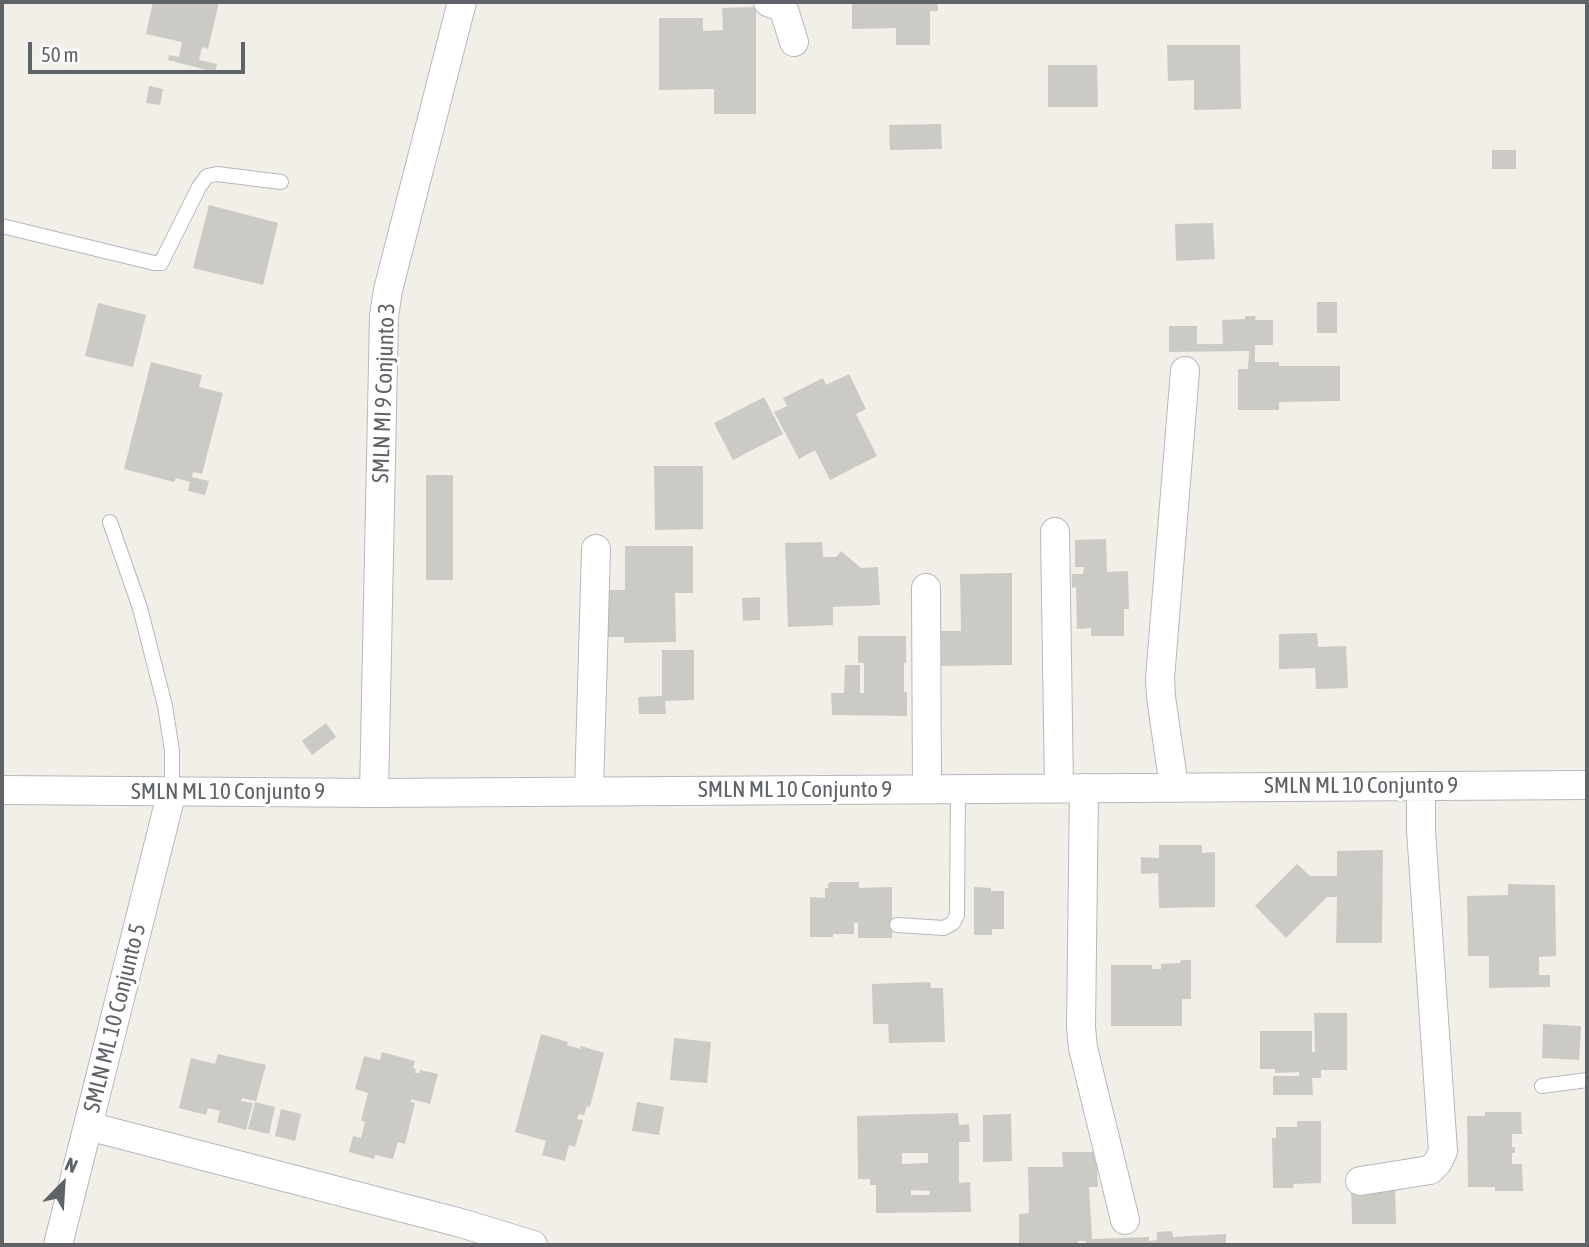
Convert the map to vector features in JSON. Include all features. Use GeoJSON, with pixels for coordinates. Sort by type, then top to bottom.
{"type":"FeatureCollection","features":[{"type":"Feature","properties":{"kind":"street","name":"SMLN MI 9 Conjunto 3"},"geometry":{"type":"LineString","coordinates":[[374,793],[384,316],[388,290],[462,2]]}},
{"type":"Feature","properties":{"kind":"street"},"geometry":{"type":"LineString","coordinates":[[768,2],[782,7],[794,41]]}},
{"type":"Feature","properties":{"kind":"street"},"geometry":{"type":"LineString","coordinates":[[1174,787],[1160,678],[1185,371]]}},
{"type":"Feature","properties":{"kind":"street"},"geometry":{"type":"LineString","coordinates":[[1055,533],[1071,788],[1083,1048],[1125,1220]]}},
{"type":"Feature","properties":{"kind":"street"},"geometry":{"type":"LineString","coordinates":[[589,792],[596,549]]}},
{"type":"Feature","properties":{"kind":"street"},"geometry":{"type":"LineString","coordinates":[[926,589],[927,789]]}},
{"type":"Feature","properties":{"kind":"street","name":"SMLN ML 10 Conjunto 9"},"geometry":{"type":"LineString","coordinates":[[2,790],[374,793],[1587,785]]}},
{"type":"Feature","properties":{"kind":"street"},"geometry":{"type":"LineString","coordinates":[[1360,1181],[1430,1170],[1443,1151],[1421,830],[1421,786]]}},
{"type":"Feature","properties":{"kind":"street","name":"SMLN ML 10 Conjunto 5"},"geometry":{"type":"LineString","coordinates":[[58,1245],[172,791]]}},
{"type":"Feature","properties":{"kind":"street"},"geometry":{"type":"LineString","coordinates":[[88,1126],[461,1223],[533,1245]]}},
{"type":"Feature","properties":{"kind":"lane"},"geometry":{"type":"LineString","coordinates":[[2,226],[161,263],[207,176],[217,174],[281,182]]}},
{"type":"Feature","properties":{"kind":"lane"},"geometry":{"type":"LineString","coordinates":[[110,522],[140,608],[165,706],[172,751],[172,791]]}},
{"type":"Feature","properties":{"kind":"lane"},"geometry":{"type":"LineString","coordinates":[[897,925],[944,928],[953,923],[957,915],[958,789]]}},
{"type":"Feature","properties":{"kind":"lane"},"geometry":{"type":"LineString","coordinates":[[1542,1086],[1587,1080]]}},
{"type":"Feature","properties":{"kind":"building"},"geometry":{"type":"Polygon","coordinates":[[[153,2],[219,2],[208,49],[202,47],[199,60],[217,64],[215,72],[168,60],[169,55],[179,57],[182,42],[146,34],[153,2]]]}},
{"type":"Feature","properties":{"kind":"building"},"geometry":{"type":"Polygon","coordinates":[[[852,2],[937,2],[938,11],[930,11],[930,45],[896,45],[896,28],[852,29],[852,2]]]}},
{"type":"Feature","properties":{"kind":"building"},"geometry":{"type":"Polygon","coordinates":[[[756,7],[756,114],[714,114],[714,89],[659,90],[659,18],[703,18],[703,31],[723,30],[722,8],[756,7]]]}},
{"type":"Feature","properties":{"kind":"building"},"geometry":{"type":"Polygon","coordinates":[[[1167,45],[1240,45],[1241,109],[1194,110],[1194,80],[1168,81],[1167,45]]]}},
{"type":"Feature","properties":{"kind":"building"},"geometry":{"type":"Polygon","coordinates":[[[1048,65],[1097,65],[1098,107],[1048,107],[1048,65]]]}},
{"type":"Feature","properties":{"kind":"building"},"geometry":{"type":"Polygon","coordinates":[[[149,86],[163,89],[160,105],[146,103],[149,86]]]}},
{"type":"Feature","properties":{"kind":"building"},"geometry":{"type":"Polygon","coordinates":[[[941,124],[942,149],[890,150],[889,125],[941,124]]]}},
{"type":"Feature","properties":{"kind":"building"},"geometry":{"type":"Polygon","coordinates":[[[1492,150],[1516,150],[1516,169],[1492,169],[1492,150]]]}},
{"type":"Feature","properties":{"kind":"building"},"geometry":{"type":"Polygon","coordinates":[[[209,205],[278,223],[263,285],[193,268],[209,205]]]}},
{"type":"Feature","properties":{"kind":"building"},"geometry":{"type":"Polygon","coordinates":[[[1213,223],[1215,259],[1176,261],[1175,224],[1213,223]]]}},
{"type":"Feature","properties":{"kind":"building"},"geometry":{"type":"Polygon","coordinates":[[[1317,302],[1337,302],[1337,333],[1317,333],[1317,302]]]}},
{"type":"Feature","properties":{"kind":"building"},"geometry":{"type":"Polygon","coordinates":[[[98,303],[146,315],[133,367],[85,356],[98,303]]]}},
{"type":"Feature","properties":{"kind":"building"},"geometry":{"type":"Polygon","coordinates":[[[1245,316],[1256,316],[1255,320],[1273,320],[1273,345],[1255,345],[1255,362],[1279,362],[1279,366],[1340,366],[1340,401],[1279,402],[1279,410],[1238,410],[1238,369],[1248,369],[1249,351],[1169,352],[1169,326],[1197,326],[1197,344],[1223,344],[1222,320],[1245,319],[1245,316]]]}},
{"type":"Feature","properties":{"kind":"building"},"geometry":{"type":"Polygon","coordinates":[[[151,362],[202,375],[199,387],[223,393],[202,474],[193,472],[192,477],[209,481],[205,495],[188,491],[190,482],[176,478],[174,482],[124,469],[151,362]]]}},
{"type":"Feature","properties":{"kind":"building"},"geometry":{"type":"Polygon","coordinates":[[[849,374],[866,409],[856,414],[877,456],[830,480],[815,450],[799,459],[774,412],[787,406],[783,398],[823,378],[826,385],[849,374]]]}},
{"type":"Feature","properties":{"kind":"building"},"geometry":{"type":"Polygon","coordinates":[[[764,397],[783,434],[733,460],[714,423],[764,397]]]}},
{"type":"Feature","properties":{"kind":"building"},"geometry":{"type":"Polygon","coordinates":[[[654,466],[703,466],[703,529],[655,530],[654,466]]]}},
{"type":"Feature","properties":{"kind":"building"},"geometry":{"type":"Polygon","coordinates":[[[426,475],[453,475],[453,580],[426,580],[426,475]]]}},
{"type":"Feature","properties":{"kind":"building"},"geometry":{"type":"Polygon","coordinates":[[[1106,539],[1107,572],[1128,571],[1129,609],[1124,609],[1124,636],[1091,636],[1091,628],[1077,629],[1076,587],[1072,588],[1072,574],[1083,574],[1084,567],[1075,567],[1075,540],[1106,539]]]}},
{"type":"Feature","properties":{"kind":"building"},"geometry":{"type":"Polygon","coordinates":[[[822,542],[823,557],[836,557],[841,551],[861,568],[878,567],[880,605],[833,607],[833,625],[788,627],[785,543],[822,542]]]}},
{"type":"Feature","properties":{"kind":"building"},"geometry":{"type":"Polygon","coordinates":[[[625,546],[693,546],[693,593],[675,593],[676,642],[624,643],[624,637],[598,637],[598,590],[625,590],[625,546]]]}},
{"type":"Feature","properties":{"kind":"building"},"geometry":{"type":"Polygon","coordinates":[[[1012,573],[1012,665],[940,666],[939,631],[961,631],[960,574],[1012,573]]]}},
{"type":"Feature","properties":{"kind":"building"},"geometry":{"type":"Polygon","coordinates":[[[760,597],[760,620],[743,621],[742,598],[760,597]]]}},
{"type":"Feature","properties":{"kind":"building"},"geometry":{"type":"Polygon","coordinates":[[[1317,633],[1318,647],[1346,646],[1348,688],[1316,689],[1315,668],[1279,669],[1279,634],[1317,633]]]}},
{"type":"Feature","properties":{"kind":"building"},"geometry":{"type":"Polygon","coordinates":[[[858,636],[906,636],[904,692],[907,692],[907,716],[832,715],[831,693],[844,693],[845,665],[860,665],[860,693],[864,693],[864,663],[858,663],[858,636]]]}},
{"type":"Feature","properties":{"kind":"building"},"geometry":{"type":"Polygon","coordinates":[[[662,650],[694,650],[694,700],[665,701],[666,714],[639,714],[638,697],[662,696],[662,650]]]}},
{"type":"Feature","properties":{"kind":"building"},"geometry":{"type":"Polygon","coordinates":[[[326,723],[336,737],[312,755],[302,741],[326,723]]]}},
{"type":"Feature","properties":{"kind":"building"},"geometry":{"type":"Polygon","coordinates":[[[1159,845],[1202,845],[1202,853],[1215,852],[1215,907],[1159,908],[1158,873],[1141,874],[1141,857],[1159,858],[1159,845]]]}},
{"type":"Feature","properties":{"kind":"building"},"geometry":{"type":"Polygon","coordinates":[[[1383,850],[1382,943],[1336,943],[1337,897],[1327,897],[1286,938],[1255,906],[1297,864],[1310,876],[1337,876],[1337,851],[1383,850]]]}},
{"type":"Feature","properties":{"kind":"building"},"geometry":{"type":"Polygon","coordinates":[[[830,882],[859,882],[859,888],[892,887],[892,938],[858,938],[858,923],[854,923],[854,934],[810,937],[810,897],[825,898],[825,888],[828,888],[830,882]]]}},
{"type":"Feature","properties":{"kind":"building"},"geometry":{"type":"Polygon","coordinates":[[[1508,884],[1555,885],[1556,956],[1539,957],[1539,975],[1550,975],[1550,987],[1489,988],[1489,956],[1468,956],[1467,896],[1508,895],[1508,884]]]}},
{"type":"Feature","properties":{"kind":"building"},"geometry":{"type":"Polygon","coordinates":[[[974,887],[1004,891],[1004,929],[992,929],[992,935],[974,935],[974,887]]]}},
{"type":"Feature","properties":{"kind":"building"},"geometry":{"type":"Polygon","coordinates":[[[1181,960],[1191,960],[1191,999],[1182,999],[1182,1026],[1111,1026],[1111,965],[1152,965],[1152,969],[1161,969],[1161,964],[1180,963],[1181,960]]]}},
{"type":"Feature","properties":{"kind":"building"},"geometry":{"type":"Polygon","coordinates":[[[930,982],[931,988],[943,988],[945,1042],[889,1043],[888,1024],[873,1024],[872,984],[930,982]]]}},
{"type":"Feature","properties":{"kind":"building"},"geometry":{"type":"Polygon","coordinates":[[[1314,1013],[1347,1013],[1347,1070],[1321,1070],[1321,1078],[1312,1078],[1313,1095],[1273,1095],[1273,1076],[1299,1076],[1299,1072],[1275,1073],[1275,1069],[1260,1069],[1260,1031],[1312,1031],[1312,1052],[1315,1052],[1314,1013]]]}},
{"type":"Feature","properties":{"kind":"building"},"geometry":{"type":"Polygon","coordinates":[[[1543,1024],[1581,1026],[1579,1060],[1542,1058],[1543,1024]]]}},
{"type":"Feature","properties":{"kind":"building"},"geometry":{"type":"Polygon","coordinates":[[[541,1034],[568,1042],[567,1045],[580,1049],[581,1046],[604,1053],[590,1107],[587,1106],[584,1115],[579,1114],[577,1119],[583,1120],[575,1147],[569,1145],[565,1161],[542,1155],[546,1141],[515,1132],[541,1034]]]}},
{"type":"Feature","properties":{"kind":"building"},"geometry":{"type":"Polygon","coordinates":[[[674,1038],[711,1042],[707,1083],[670,1080],[674,1038]]]}},
{"type":"Feature","properties":{"kind":"building"},"geometry":{"type":"Polygon","coordinates":[[[382,1052],[415,1061],[415,1073],[420,1070],[438,1074],[430,1104],[411,1099],[411,1102],[415,1103],[405,1144],[398,1142],[393,1159],[375,1155],[374,1159],[349,1152],[353,1136],[361,1138],[365,1122],[361,1121],[368,1093],[355,1089],[364,1056],[380,1060],[382,1052]]]}},
{"type":"Feature","properties":{"kind":"building"},"geometry":{"type":"Polygon","coordinates":[[[218,1054],[266,1065],[256,1101],[242,1098],[241,1101],[253,1103],[246,1130],[217,1122],[220,1111],[208,1108],[206,1115],[179,1108],[191,1058],[215,1064],[218,1054]]]}},
{"type":"Feature","properties":{"kind":"building"},"geometry":{"type":"Polygon","coordinates":[[[255,1102],[275,1107],[269,1134],[248,1129],[255,1102]]]}},
{"type":"Feature","properties":{"kind":"building"},"geometry":{"type":"Polygon","coordinates":[[[637,1102],[664,1107],[659,1135],[632,1131],[637,1102]]]}},
{"type":"Feature","properties":{"kind":"building"},"geometry":{"type":"Polygon","coordinates":[[[281,1109],[301,1114],[295,1141],[275,1136],[281,1109]]]}},
{"type":"Feature","properties":{"kind":"building"},"geometry":{"type":"Polygon","coordinates":[[[1485,1112],[1521,1112],[1522,1134],[1512,1134],[1515,1153],[1512,1153],[1512,1164],[1522,1164],[1523,1191],[1468,1187],[1467,1116],[1485,1116],[1485,1112]]]}},
{"type":"Feature","properties":{"kind":"building"},"geometry":{"type":"Polygon","coordinates":[[[958,1113],[959,1125],[969,1124],[970,1142],[959,1142],[959,1183],[970,1182],[971,1212],[876,1213],[876,1185],[870,1185],[870,1179],[858,1179],[857,1116],[958,1113]],[[902,1153],[902,1164],[928,1163],[928,1153],[902,1153]],[[911,1190],[911,1195],[930,1195],[930,1191],[911,1190]]]}},
{"type":"Feature","properties":{"kind":"building"},"geometry":{"type":"Polygon","coordinates":[[[1011,1114],[1012,1161],[983,1162],[983,1115],[1011,1114]]]}},
{"type":"Feature","properties":{"kind":"building"},"geometry":{"type":"Polygon","coordinates":[[[1297,1121],[1321,1121],[1321,1183],[1273,1188],[1272,1138],[1276,1138],[1276,1127],[1297,1127],[1297,1121]]]}},
{"type":"Feature","properties":{"kind":"building"},"geometry":{"type":"Polygon","coordinates":[[[1062,1152],[1096,1152],[1098,1187],[1089,1187],[1092,1239],[1149,1237],[1149,1241],[1157,1240],[1157,1232],[1172,1231],[1173,1237],[1226,1234],[1226,1245],[1087,1245],[1086,1241],[1078,1241],[1078,1245],[1019,1245],[1019,1214],[1029,1213],[1028,1167],[1063,1167],[1062,1152]]]}},
{"type":"Feature","properties":{"kind":"building"},"geometry":{"type":"Polygon","coordinates":[[[1395,1187],[1396,1224],[1352,1224],[1351,1188],[1395,1187]]]}}]}
